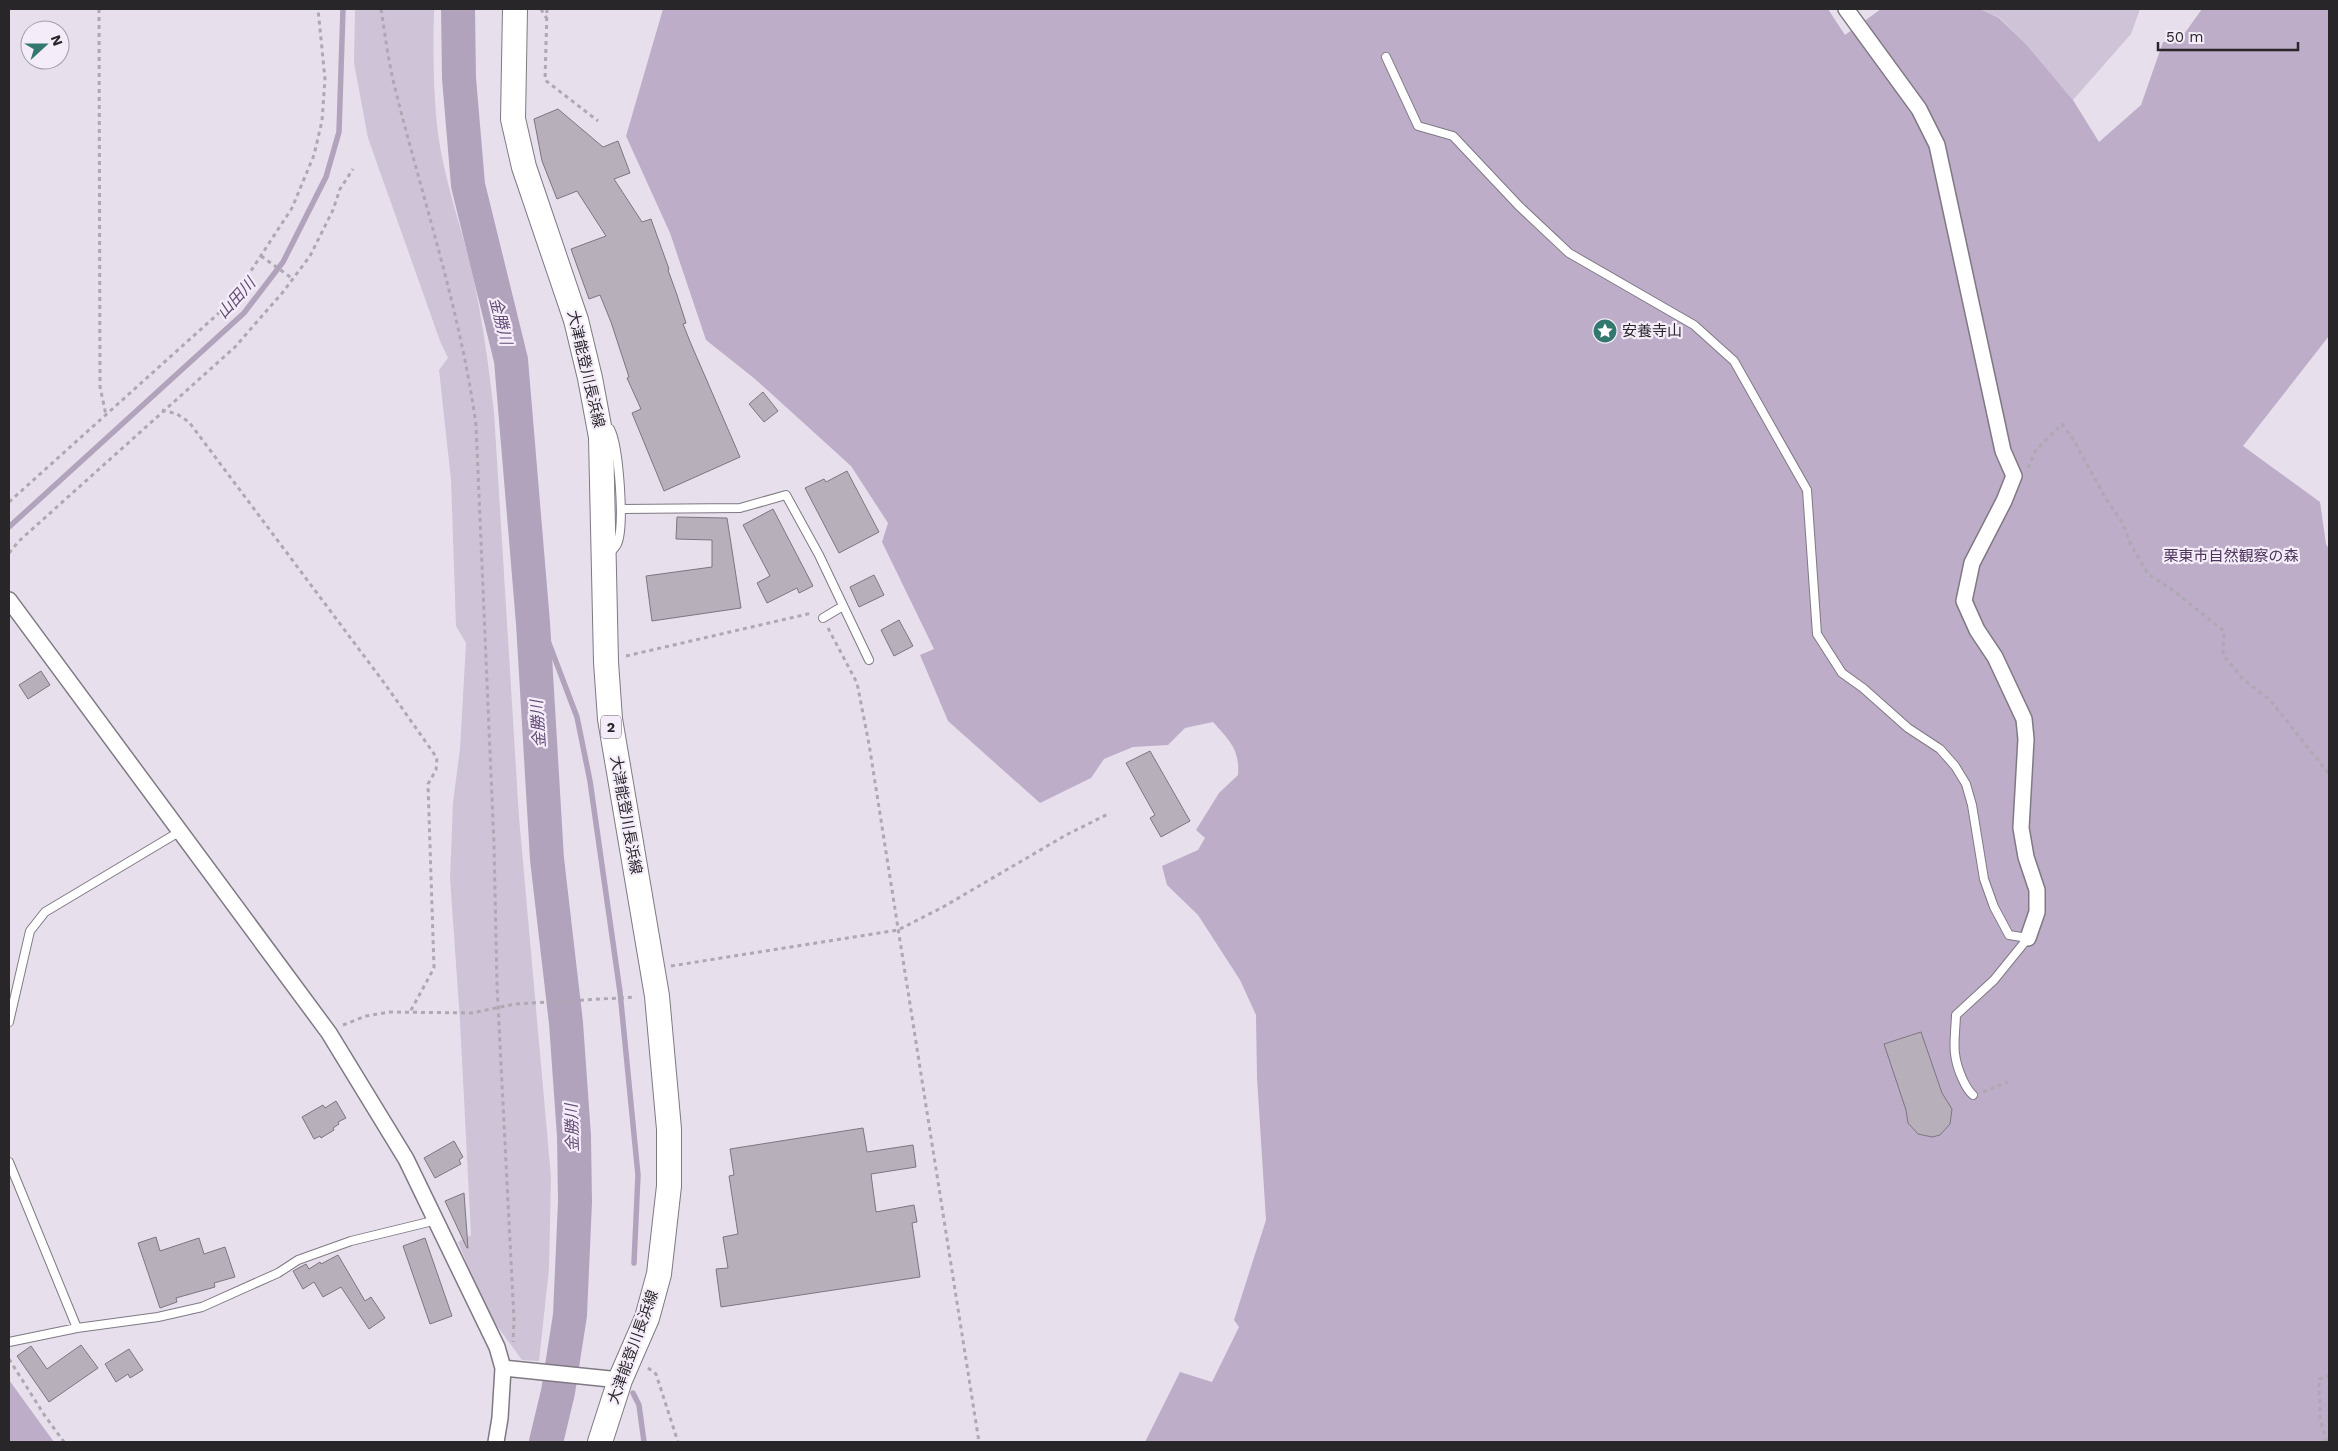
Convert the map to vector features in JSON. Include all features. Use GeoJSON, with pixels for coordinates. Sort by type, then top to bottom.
{"type":"FeatureCollection","features":[{"type":"Feature","properties":{"kind":"main road","name":"大津能登川長浜線"},"geometry":{"type":"LineString","coordinates":[[515,9],[513,119],[524,167],[576,320],[596,404],[601,437],[606,662],[610,719],[653,969],[669,1129],[669,1186],[659,1274],[647,1318],[632,1354],[614,1379],[600,1442]]}},
{"type":"Feature","properties":{"kind":"street"},"geometry":{"type":"LineString","coordinates":[[1846,9],[1919,109],[1937,145],[2003,451],[2014,476],[2004,502],[1972,563],[1964,601],[1977,630],[1996,657],[2024,719],[2026,739],[2021,828],[2026,857],[2037,890],[2037,912],[2028,938]]}},
{"type":"Feature","properties":{"kind":"street"},"geometry":{"type":"LineString","coordinates":[[9,600],[327,1030],[406,1158],[497,1347],[503,1368],[500,1418],[496,1442]]}},
{"type":"Feature","properties":{"kind":"street"},"geometry":{"type":"LineString","coordinates":[[503,1368],[614,1379]]}},
{"type":"Feature","properties":{"kind":"lane"},"geometry":{"type":"LineString","coordinates":[[1386,57],[1418,126],[1453,136],[1519,206],[1569,253],[1694,325],[1734,361],[1807,490],[1817,634],[1842,673],[1863,688],[1908,728],[1940,750],[1955,766],[1966,784],[1984,879],[1994,907],[2009,935],[2028,938]]}},
{"type":"Feature","properties":{"kind":"lane"},"geometry":{"type":"LineString","coordinates":[[596,404],[612,431],[618,461],[621,509],[618,544],[604,560]]}},
{"type":"Feature","properties":{"kind":"lane"},"geometry":{"type":"LineString","coordinates":[[621,509],[740,508],[786,495],[819,555],[868,660]]}},
{"type":"Feature","properties":{"kind":"lane"},"geometry":{"type":"LineString","coordinates":[[823,618],[843,606]]}},
{"type":"Feature","properties":{"kind":"lane"},"geometry":{"type":"LineString","coordinates":[[9,1022],[30,931],[45,912],[180,832]]}},
{"type":"Feature","properties":{"kind":"lane"},"geometry":{"type":"LineString","coordinates":[[1973,1095],[1966,1090],[1956,1064],[1953,1045],[1956,1015],[1994,980],[2028,938]]}},
{"type":"Feature","properties":{"kind":"lane"},"geometry":{"type":"LineString","coordinates":[[9,1162],[77,1328]]}},
{"type":"Feature","properties":{"kind":"lane"},"geometry":{"type":"LineString","coordinates":[[9,1342],[77,1328],[158,1317],[202,1307],[278,1273],[298,1260],[351,1241],[437,1220]]}},
{"type":"Feature","properties":{"kind":"path"},"geometry":{"type":"LineString","coordinates":[[99,9],[100,387],[106,416]]}},
{"type":"Feature","properties":{"kind":"path"},"geometry":{"type":"LineString","coordinates":[[9,502],[230,303],[262,256],[292,208],[314,155],[322,121],[325,79],[318,9]]}},
{"type":"Feature","properties":{"kind":"path"},"geometry":{"type":"LineString","coordinates":[[381,9],[393,82],[455,310],[470,379],[476,425],[494,845],[498,1007],[514,1320],[513,1346],[503,1368]]}},
{"type":"Feature","properties":{"kind":"path"},"geometry":{"type":"LineString","coordinates":[[541,9],[547,19]]}},
{"type":"Feature","properties":{"kind":"path"},"geometry":{"type":"LineString","coordinates":[[547,9],[545,80],[598,121]]}},
{"type":"Feature","properties":{"kind":"path"},"geometry":{"type":"LineString","coordinates":[[9,553],[19,541],[162,410],[234,347],[310,256],[333,210],[340,189],[352,169]]}},
{"type":"Feature","properties":{"kind":"path"},"geometry":{"type":"LineString","coordinates":[[262,256],[291,277]]}},
{"type":"Feature","properties":{"kind":"path"},"geometry":{"type":"LineString","coordinates":[[162,410],[177,414],[189,422],[385,684],[437,758],[436,770],[428,784],[434,968],[410,1012]]}},
{"type":"Feature","properties":{"kind":"path"},"geometry":{"type":"LineString","coordinates":[[2014,476],[2024,475],[2036,450],[2062,424],[2073,438],[2123,524],[2130,543],[2148,574],[2171,589],[2224,631],[2223,655],[2243,679],[2270,700],[2329,774]]}},
{"type":"Feature","properties":{"kind":"path"},"geometry":{"type":"LineString","coordinates":[[606,662],[820,611],[857,683],[979,1442]]}},
{"type":"Feature","properties":{"kind":"path"},"geometry":{"type":"LineString","coordinates":[[653,969],[898,930],[943,907],[1066,835],[1110,813]]}},
{"type":"Feature","properties":{"kind":"path"},"geometry":{"type":"LineString","coordinates":[[327,1030],[366,1016],[390,1012],[472,1013],[515,1004],[642,996]]}},
{"type":"Feature","properties":{"kind":"path"},"geometry":{"type":"LineString","coordinates":[[1973,1095],[2008,1082]]}},
{"type":"Feature","properties":{"kind":"path"},"geometry":{"type":"LineString","coordinates":[[632,1354],[656,1374],[678,1442]]}},
{"type":"Feature","properties":{"kind":"path"},"geometry":{"type":"LineString","coordinates":[[9,1359],[64,1442]]}},
{"type":"Feature","properties":{"kind":"path"},"geometry":{"type":"LineString","coordinates":[[2327,1442],[2320,1419],[2319,1379],[2329,1376]]}},
{"type":"Feature","properties":{"kind":"shaded area"},"geometry":{"type":"Polygon","coordinates":[[[355,9],[434,9],[435,103],[438,134],[445,171],[470,262],[488,363],[494,412],[519,817],[551,1177],[549,1269],[539,1361],[522,1360],[486,1311],[458,1242],[471,1235],[460,1021],[450,878],[453,802],[460,749],[466,643],[456,626],[451,480],[439,370],[448,358],[440,341],[368,138],[354,63],[355,9]]]}},
{"type":"Feature","properties":{"kind":"shaded area"},"geometry":{"type":"Polygon","coordinates":[[[1980,9],[2140,9],[2131,34],[2073,100],[2025,43],[2000,18],[1980,9]]]}},
{"type":"Feature","properties":{"kind":"green space","name":"栗東市自然観察の森"},"geometry":{"type":"Polygon","coordinates":[[[663,9],[1828,9],[1845,35],[1881,9],[1980,9],[1999,18],[2025,43],[2073,100],[2099,142],[2141,105],[2163,42],[2179,41],[2202,9],[2329,9],[2329,336],[2243,446],[2320,502],[2326,544],[2329,549],[2329,1442],[1145,1442],[1180,1372],[1212,1382],[1239,1327],[1234,1320],[1266,1220],[1257,1078],[1256,1015],[1240,980],[1198,915],[1167,885],[1162,866],[1198,850],[1205,838],[1196,830],[1219,793],[1238,775],[1235,752],[1213,722],[1185,728],[1168,745],[1133,747],[1104,759],[1091,778],[1040,803],[948,721],[920,655],[934,649],[882,542],[888,523],[851,466],[755,379],[706,340],[670,233],[626,136],[663,9]]]}},
{"type":"Feature","properties":{"kind":"green space"},"geometry":{"type":"Polygon","coordinates":[[[9,1380],[54,1442],[9,1442],[9,1380]]]}},
{"type":"Feature","properties":{"kind":"building"},"geometry":{"type":"Polygon","coordinates":[[[558,109],[603,147],[618,141],[630,173],[614,179],[642,222],[651,219],[686,323],[683,324],[740,457],[664,491],[632,413],[641,409],[627,378],[629,377],[611,322],[600,295],[589,299],[571,249],[606,236],[577,191],[557,199],[542,161],[534,119],[558,109]]]}},
{"type":"Feature","properties":{"kind":"building"},"geometry":{"type":"Polygon","coordinates":[[[763,392],[778,411],[764,422],[749,404],[763,392]]]}},
{"type":"Feature","properties":{"kind":"building"},"geometry":{"type":"Polygon","coordinates":[[[847,471],[879,532],[839,553],[805,488],[824,479],[826,482],[847,471]]]}},
{"type":"Feature","properties":{"kind":"building"},"geometry":{"type":"Polygon","coordinates":[[[773,509],[813,586],[799,593],[797,588],[767,603],[757,583],[770,576],[743,525],[773,509]]]}},
{"type":"Feature","properties":{"kind":"building"},"geometry":{"type":"Polygon","coordinates":[[[677,517],[727,518],[741,608],[652,621],[646,576],[712,567],[712,540],[676,539],[677,517]]]}},
{"type":"Feature","properties":{"kind":"building"},"geometry":{"type":"Polygon","coordinates":[[[874,575],[884,595],[859,607],[850,587],[874,575]]]}},
{"type":"Feature","properties":{"kind":"building"},"geometry":{"type":"Polygon","coordinates":[[[899,620],[913,646],[894,656],[881,630],[899,620]]]}},
{"type":"Feature","properties":{"kind":"building"},"geometry":{"type":"Polygon","coordinates":[[[41,671],[50,685],[28,699],[19,685],[41,671]]]}},
{"type":"Feature","properties":{"kind":"building"},"geometry":{"type":"Polygon","coordinates":[[[1150,751],[1190,821],[1161,837],[1150,818],[1155,815],[1126,763],[1150,751]]]}},
{"type":"Feature","properties":{"kind":"building"},"geometry":{"type":"Polygon","coordinates":[[[1921,1032],[1942,1093],[1952,1109],[1950,1124],[1940,1135],[1932,1137],[1918,1134],[1908,1123],[1906,1110],[1884,1044],[1921,1032]]]}},
{"type":"Feature","properties":{"kind":"building"},"geometry":{"type":"Polygon","coordinates":[[[336,1101],[346,1118],[338,1122],[339,1124],[333,1128],[334,1130],[321,1138],[320,1136],[314,1139],[302,1117],[323,1105],[325,1108],[336,1101]]]}},
{"type":"Feature","properties":{"kind":"building"},"geometry":{"type":"Polygon","coordinates":[[[863,1128],[867,1152],[913,1145],[916,1167],[871,1174],[876,1212],[914,1205],[917,1222],[912,1223],[920,1277],[721,1307],[716,1269],[728,1268],[723,1237],[738,1234],[729,1176],[734,1175],[730,1149],[863,1128]]]}},
{"type":"Feature","properties":{"kind":"building"},"geometry":{"type":"Polygon","coordinates":[[[454,1141],[463,1157],[459,1160],[461,1164],[435,1178],[424,1158],[454,1141]]]}},
{"type":"Feature","properties":{"kind":"building"},"geometry":{"type":"Polygon","coordinates":[[[464,1193],[468,1248],[445,1201],[464,1193]]]}},
{"type":"Feature","properties":{"kind":"building"},"geometry":{"type":"Polygon","coordinates":[[[156,1237],[160,1251],[199,1238],[204,1254],[225,1247],[235,1277],[214,1283],[215,1287],[176,1298],[177,1302],[160,1308],[138,1243],[156,1237]]]}},
{"type":"Feature","properties":{"kind":"building"},"geometry":{"type":"Polygon","coordinates":[[[425,1238],[452,1316],[430,1324],[403,1246],[425,1238]]]}},
{"type":"Feature","properties":{"kind":"building"},"geometry":{"type":"Polygon","coordinates":[[[338,1255],[365,1301],[371,1297],[385,1318],[369,1329],[341,1287],[323,1297],[314,1282],[303,1289],[293,1271],[306,1264],[309,1269],[320,1262],[321,1264],[338,1255]]]}},
{"type":"Feature","properties":{"kind":"building"},"geometry":{"type":"Polygon","coordinates":[[[81,1345],[98,1368],[49,1402],[17,1356],[31,1346],[47,1369],[81,1345]]]}},
{"type":"Feature","properties":{"kind":"building"},"geometry":{"type":"Polygon","coordinates":[[[129,1349],[143,1370],[130,1378],[128,1374],[116,1382],[105,1364],[129,1349]]]}},
{"type":"Feature","properties":{"kind":"waterway","name":"山田川"},"geometry":{"type":"LineString","coordinates":[[9,527],[244,313],[283,262],[326,177],[339,132],[343,9]]}},
{"type":"Feature","properties":{"kind":"waterway","name":"金勝川"},"geometry":{"type":"LineString","coordinates":[[458,9],[459,78],[468,185],[511,360],[533,623],[547,859],[566,1023],[574,1136],[575,1202],[570,1315],[558,1392],[546,1442]]}},
{"type":"Feature","properties":{"kind":"waterway"},"geometry":{"type":"LineString","coordinates":[[531,596],[577,717],[590,781],[620,992],[638,1175],[634,1263]]}},
{"type":"Feature","properties":{"kind":"waterway"},"geometry":{"type":"LineString","coordinates":[[633,1393],[639,1405],[644,1442]]}},
{"type":"Feature","properties":{"kind":"place","name":"安養寺山"},"geometry":{"type":"Point","coordinates":[1605,331]}}]}
